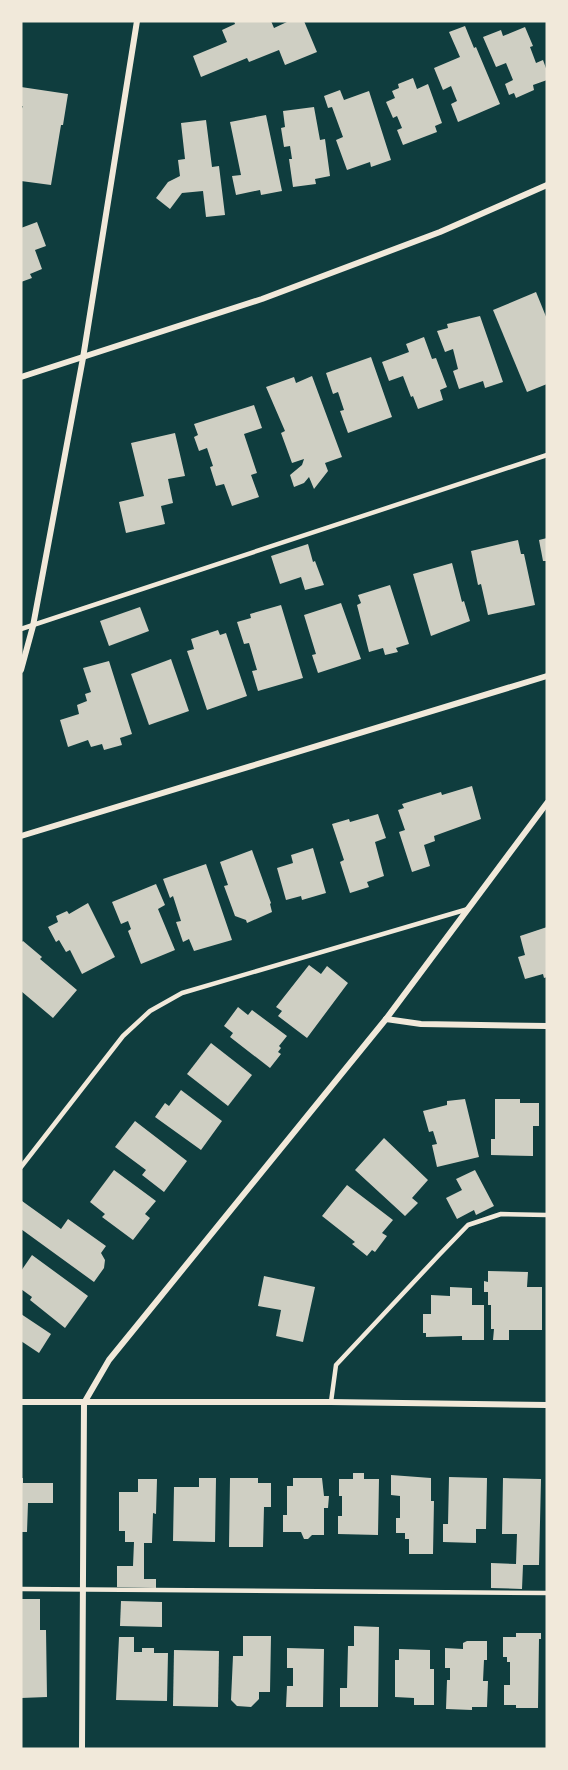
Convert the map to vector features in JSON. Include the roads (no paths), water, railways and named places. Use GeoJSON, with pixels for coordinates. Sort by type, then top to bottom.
{"type":"FeatureCollection","features":[{"type":"Feature","properties":{"kind":"street"},"geometry":{"type":"LineString","coordinates":[[21,670],[33,626],[83,358],[137,21]]}},
{"type":"Feature","properties":{"kind":"street"},"geometry":{"type":"LineString","coordinates":[[21,377],[262,299],[440,232],[547,185]]}},
{"type":"Feature","properties":{"kind":"street"},"geometry":{"type":"LineString","coordinates":[[21,836],[547,676]]}},
{"type":"Feature","properties":{"kind":"street"},"geometry":{"type":"LineString","coordinates":[[82,1749],[84,1403],[109,1360],[386,1019],[547,803]]}},
{"type":"Feature","properties":{"kind":"street"},"geometry":{"type":"LineString","coordinates":[[386,1019],[420,1024],[547,1026]]}},
{"type":"Feature","properties":{"kind":"street"},"geometry":{"type":"LineString","coordinates":[[21,1402],[547,1405]]}},
{"type":"Feature","properties":{"kind":"lane"},"geometry":{"type":"LineString","coordinates":[[21,629],[547,455]]}},
{"type":"Feature","properties":{"kind":"lane"},"geometry":{"type":"LineString","coordinates":[[21,1167],[123,1036],[150,1011],[182,993],[468,909]]}},
{"type":"Feature","properties":{"kind":"lane"},"geometry":{"type":"LineString","coordinates":[[331,1402],[336,1365],[468,1226],[501,1214],[547,1215]]}},
{"type":"Feature","properties":{"kind":"lane"},"geometry":{"type":"LineString","coordinates":[[21,1589],[547,1593]]}}]}
